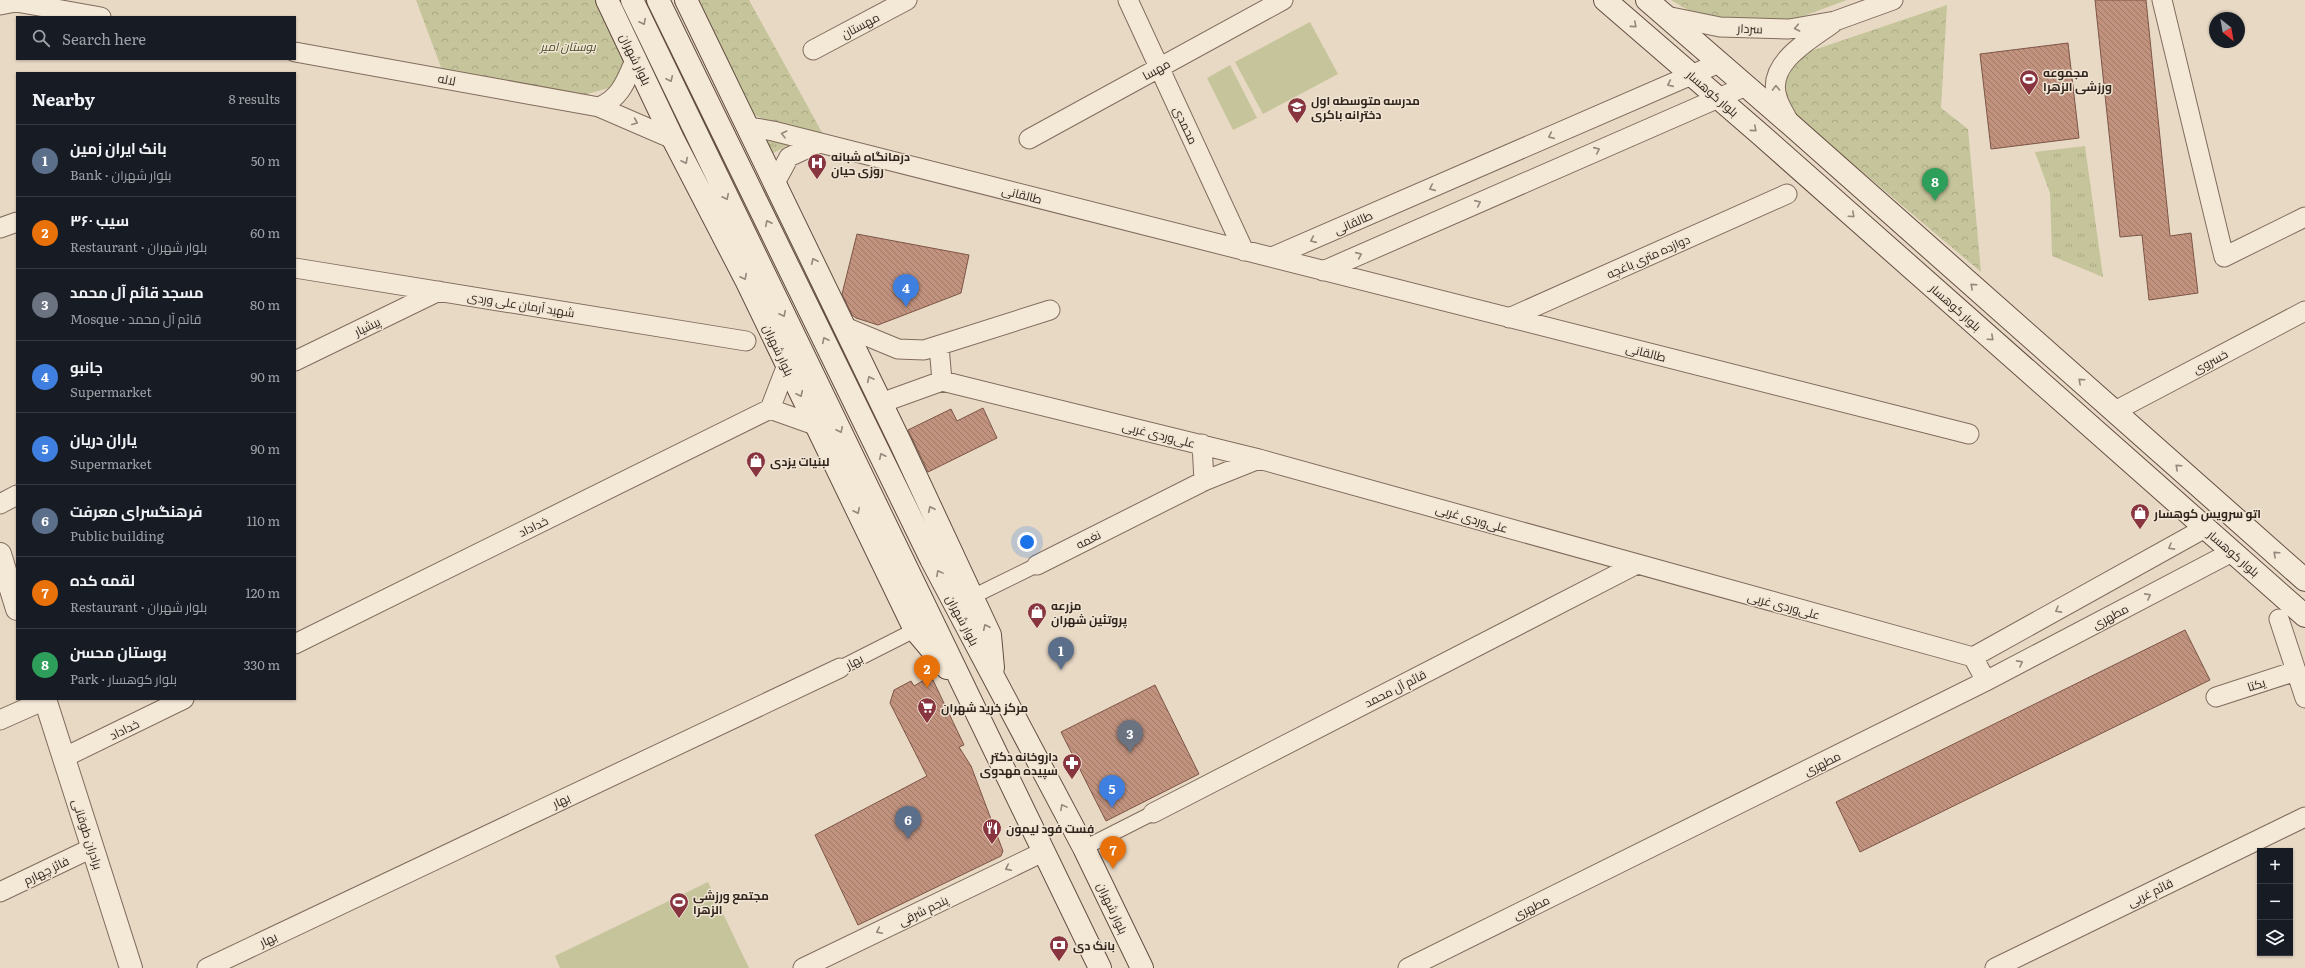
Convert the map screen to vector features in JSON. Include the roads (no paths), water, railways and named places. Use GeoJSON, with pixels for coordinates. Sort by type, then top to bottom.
{"type":"FeatureCollection","features":[{"type":"Feature","properties":{"kind":"main road","name":"بلوار شهران"},"geometry":{"type":"LineString","coordinates":[[607,0],[673,138],[747,282],[914,630],[966,690]]}},
{"type":"Feature","properties":{"kind":"main road","name":"بلوار شهران"},"geometry":{"type":"LineString","coordinates":[[632,0],[1100,968]]}},
{"type":"Feature","properties":{"kind":"main road","name":"بلوار شهران"},"geometry":{"type":"LineString","coordinates":[[658,0],[931,559],[1084,848],[1142,968]]}},
{"type":"Feature","properties":{"kind":"main road","name":"بلوار شهران"},"geometry":{"type":"LineString","coordinates":[[686,0],[776,181],[990,635],[994,679]]}},
{"type":"Feature","properties":{"kind":"main road","name":"بلوار کوهسار"},"geometry":{"type":"LineString","coordinates":[[1605,0],[1718,97],[2305,616]]}},
{"type":"Feature","properties":{"kind":"main road"},"geometry":{"type":"LineString","coordinates":[[1647,0],[1790,124],[2305,580]]}},
{"type":"Feature","properties":{"kind":"main road"},"geometry":{"type":"LineString","coordinates":[[0,554],[16,606]]}},
{"type":"Feature","properties":{"kind":"main road","name":"برادران طوقانی"},"geometry":{"type":"LineString","coordinates":[[45,700],[131,968]]}},
{"type":"Feature","properties":{"kind":"street","name":"مهستان"},"geometry":{"type":"LineString","coordinates":[[813,50],[907,0]]}},
{"type":"Feature","properties":{"kind":"street","name":"محمدی"},"geometry":{"type":"LineString","coordinates":[[1128,0],[1244,250]]}},
{"type":"Feature","properties":{"kind":"street","name":"مهسا"},"geometry":{"type":"LineString","coordinates":[[1028,139],[1283,0]]}},
{"type":"Feature","properties":{"kind":"street","name":"سردار"},"geometry":{"type":"LineString","coordinates":[[1666,16],[1720,27],[1782,29],[1835,21],[1893,0]]}},
{"type":"Feature","properties":{"kind":"street"},"geometry":{"type":"LineString","coordinates":[[2162,0],[2224,257],[2305,216]]}},
{"type":"Feature","properties":{"kind":"street"},"geometry":{"type":"LineString","coordinates":[[12,2],[95,16]]}},
{"type":"Feature","properties":{"kind":"street","name":"سردار"},"geometry":{"type":"LineString","coordinates":[[1790,124],[1777,97],[1775,85],[1779,70],[1798,49],[1835,21]]}},
{"type":"Feature","properties":{"kind":"street","name":"لاله"},"geometry":{"type":"LineString","coordinates":[[296,52],[599,107],[673,138]]}},
{"type":"Feature","properties":{"kind":"street"},"geometry":{"type":"LineString","coordinates":[[599,107],[611,102],[619,93],[636,58]]}},
{"type":"Feature","properties":{"kind":"street","name":"طالقانی"},"geometry":{"type":"LineString","coordinates":[[1272,258],[1719,63]]}},
{"type":"Feature","properties":{"kind":"street"},"geometry":{"type":"LineString","coordinates":[[1323,271],[1746,86]]}},
{"type":"Feature","properties":{"kind":"street","name":"طالقانی"},"geometry":{"type":"LineString","coordinates":[[749,127],[819,143],[1969,434]]}},
{"type":"Feature","properties":{"kind":"street"},"geometry":{"type":"LineString","coordinates":[[776,181],[789,157],[819,143]]}},
{"type":"Feature","properties":{"kind":"street","name":"دوازده متری باغچه"},"geometry":{"type":"LineString","coordinates":[[1509,318],[1787,194]]}},
{"type":"Feature","properties":{"kind":"street"},"geometry":{"type":"LineString","coordinates":[[0,228],[16,222]]}},
{"type":"Feature","properties":{"kind":"street","name":"شهید آرمان علی وردی"},"geometry":{"type":"LineString","coordinates":[[296,268],[746,341]]}},
{"type":"Feature","properties":{"kind":"street","name":"پیشیار"},"geometry":{"type":"LineString","coordinates":[[296,361],[439,291]]}},
{"type":"Feature","properties":{"kind":"street"},"geometry":{"type":"LineString","coordinates":[[845,327],[898,349],[924,350],[1050,310]]}},
{"type":"Feature","properties":{"kind":"street","name":"خسروی"},"geometry":{"type":"LineString","coordinates":[[2115,412],[2305,311]]}},
{"type":"Feature","properties":{"kind":"street"},"geometry":{"type":"LineString","coordinates":[[881,403],[942,381],[939,346]]}},
{"type":"Feature","properties":{"kind":"street"},"geometry":{"type":"LineString","coordinates":[[786,365],[773,403],[815,425]]}},
{"type":"Feature","properties":{"kind":"street","name":"علی‌وردی غربی"},"geometry":{"type":"LineString","coordinates":[[942,381],[1259,459],[1973,658]]}},
{"type":"Feature","properties":{"kind":"street","name":"خداداد"},"geometry":{"type":"LineString","coordinates":[[296,643],[773,403]]}},
{"type":"Feature","properties":{"kind":"street"},"geometry":{"type":"LineString","coordinates":[[1202,444],[1204,481]]}},
{"type":"Feature","properties":{"kind":"street","name":"نغمه"},"geometry":{"type":"LineString","coordinates":[[972,597],[1204,481],[1259,459]]}},
{"type":"Feature","properties":{"kind":"street"},"geometry":{"type":"LineString","coordinates":[[0,504],[16,496]]}},
{"type":"Feature","properties":{"kind":"street"},"geometry":{"type":"LineString","coordinates":[[1986,681],[1973,658],[2205,528]]}},
{"type":"Feature","properties":{"kind":"street","name":"مطهری"},"geometry":{"type":"LineString","coordinates":[[1408,968],[1986,681],[2232,552]]}},
{"type":"Feature","properties":{"kind":"street","name":"قائم آل محمد"},"geometry":{"type":"LineString","coordinates":[[1153,813],[1637,564]]}},
{"type":"Feature","properties":{"kind":"street"},"geometry":{"type":"LineString","coordinates":[[2279,619],[2305,698]]}},
{"type":"Feature","properties":{"kind":"street","name":"بهار"},"geometry":{"type":"LineString","coordinates":[[207,968],[840,668],[914,630]]}},
{"type":"Feature","properties":{"kind":"street","name":"یکتا"},"geometry":{"type":"LineString","coordinates":[[2216,697],[2296,671]]}},
{"type":"Feature","properties":{"kind":"street"},"geometry":{"type":"LineString","coordinates":[[0,720],[45,700]]}},
{"type":"Feature","properties":{"kind":"street","name":"خداداد"},"geometry":{"type":"LineString","coordinates":[[64,758],[182,700]]}},
{"type":"Feature","properties":{"kind":"street"},"geometry":{"type":"LineString","coordinates":[[1084,848],[1153,813]]}},
{"type":"Feature","properties":{"kind":"street","name":"قائم غربی"},"geometry":{"type":"LineString","coordinates":[[1995,968],[2305,817]]}},
{"type":"Feature","properties":{"kind":"street","name":"فائز چهارم"},"geometry":{"type":"LineString","coordinates":[[0,892],[92,848]]}},
{"type":"Feature","properties":{"kind":"street","name":"پنجم شرقی"},"geometry":{"type":"LineString","coordinates":[[803,968],[1043,852]]}},
{"type":"Feature","properties":{"kind":"place","name":"مجموعه ورزشی الزهرا"},"geometry":{"type":"Point","coordinates":[2029,96]}},
{"type":"Feature","properties":{"kind":"place","name":"مدرسه متوسطه اول دخترانه باکری"},"geometry":{"type":"Point","coordinates":[1297,124]}},
{"type":"Feature","properties":{"kind":"place","name":"درمانگاه شبانه روزی حیان"},"geometry":{"type":"Point","coordinates":[817,180]}},
{"type":"Feature","properties":{"kind":"place","name":"بوستان محسن"},"geometry":{"type":"Point","coordinates":[1935,201]}},
{"type":"Feature","properties":{"kind":"place","name":"جانبو"},"geometry":{"type":"Point","coordinates":[906,307]}},
{"type":"Feature","properties":{"kind":"place","name":"لبنیات یزدی"},"geometry":{"type":"Point","coordinates":[756,478]}},
{"type":"Feature","properties":{"kind":"place","name":"اتو سرویس کوهسار"},"geometry":{"type":"Point","coordinates":[2140,530]}},
{"type":"Feature","properties":{"kind":"place","name":"مزرعه پروتئین شهران"},"geometry":{"type":"Point","coordinates":[1037,629]}},
{"type":"Feature","properties":{"kind":"place","name":"بانک ایران زمین"},"geometry":{"type":"Point","coordinates":[1061,670]}},
{"type":"Feature","properties":{"kind":"place","name":"سیب ۳۶۰"},"geometry":{"type":"Point","coordinates":[927,688]}},
{"type":"Feature","properties":{"kind":"place","name":"مرکز خرید شهران"},"geometry":{"type":"Point","coordinates":[927,724]}},
{"type":"Feature","properties":{"kind":"place","name":"مسجد قائم آل محمد"},"geometry":{"type":"Point","coordinates":[1130,753]}},
{"type":"Feature","properties":{"kind":"place","name":"داروخانه دکتر سپیده مهدوی"},"geometry":{"type":"Point","coordinates":[1072,780]}},
{"type":"Feature","properties":{"kind":"place","name":"یاران دریان"},"geometry":{"type":"Point","coordinates":[1112,808]}},
{"type":"Feature","properties":{"kind":"place","name":"فرهنگسرای معرفت"},"geometry":{"type":"Point","coordinates":[908,839]}},
{"type":"Feature","properties":{"kind":"place","name":"فست فود لیمون"},"geometry":{"type":"Point","coordinates":[992,845]}},
{"type":"Feature","properties":{"kind":"place","name":"لقمه کده"},"geometry":{"type":"Point","coordinates":[1113,869]}},
{"type":"Feature","properties":{"kind":"place","name":"مجتمع ورزشی الزهرا"},"geometry":{"type":"Point","coordinates":[679,919]}},
{"type":"Feature","properties":{"kind":"place","name":"بانک دی"},"geometry":{"type":"Point","coordinates":[1059,962]}},
{"type":"Feature","properties":{"kind":"park label","name":"بوستان امیر"},"geometry":{"type":"Point","coordinates":[568,46]}}]}
